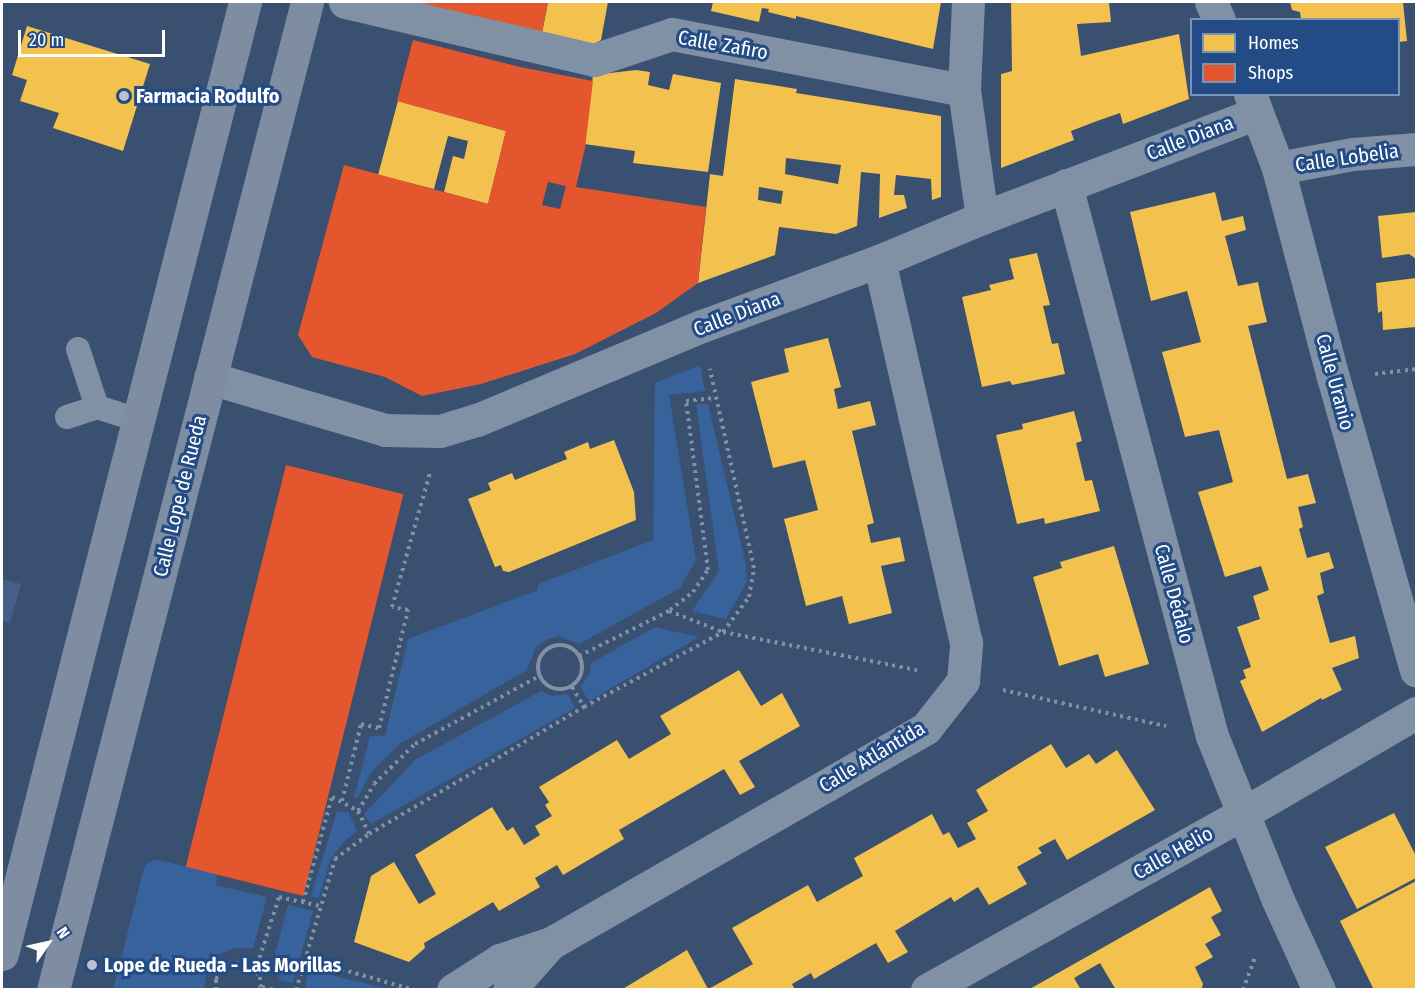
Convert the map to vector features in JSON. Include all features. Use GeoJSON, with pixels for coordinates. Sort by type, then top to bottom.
{"type":"FeatureCollection","features":[{"type":"Feature","properties":{"kind":"main road"},"geometry":{"type":"LineString","coordinates":[[2,954],[245,2]]}},
{"type":"Feature","properties":{"kind":"main road","name":"Calle Lope de Rueda"},"geometry":{"type":"LineString","coordinates":[[53,990],[307,2]]}},
{"type":"Feature","properties":{"kind":"street","name":"Calle Zafiro"},"geometry":{"type":"LineString","coordinates":[[345,2],[594,60],[672,34],[964,90]]}},
{"type":"Feature","properties":{"kind":"street"},"geometry":{"type":"LineString","coordinates":[[968,2],[964,90],[982,218]]}},
{"type":"Feature","properties":{"kind":"street"},"geometry":{"type":"LineString","coordinates":[[1211,2],[1218,18]]}},
{"type":"Feature","properties":{"kind":"street","name":"Calle Diana"},"geometry":{"type":"LineString","coordinates":[[210,378],[385,430],[440,431],[477,420],[702,326],[879,261],[1066,185],[1254,104]]}},
{"type":"Feature","properties":{"kind":"street","name":"Calle Uranio"},"geometry":{"type":"LineString","coordinates":[[1254,104],[1278,168],[1332,377],[1416,670]]}},
{"type":"Feature","properties":{"kind":"street","name":"Calle Lobelia"},"geometry":{"type":"LineString","coordinates":[[1278,168],[1353,154],[1416,149]]}},
{"type":"Feature","properties":{"kind":"street","name":"Calle Dédalo"},"geometry":{"type":"LineString","coordinates":[[1066,185],[1212,736],[1277,898],[1319,990]]}},
{"type":"Feature","properties":{"kind":"street","name":"Calle Atlántida"},"geometry":{"type":"LineString","coordinates":[[453,990],[500,960],[551,943],[926,728],[963,681],[966,643],[879,261]]}},
{"type":"Feature","properties":{"kind":"street","name":"Calle Helio"},"geometry":{"type":"LineString","coordinates":[[927,990],[1244,813],[1416,713]]}},
{"type":"Feature","properties":{"kind":"street","name":"Calle Atlántida"},"geometry":{"type":"LineString","coordinates":[[509,990],[551,943]]}},
{"type":"Feature","properties":{"kind":"lane"},"geometry":{"type":"LineString","coordinates":[[78,349],[97,407]]}},
{"type":"Feature","properties":{"kind":"lane"},"geometry":{"type":"LineString","coordinates":[[67,417],[97,407],[138,420]]}},
{"type":"Feature","properties":{"kind":"path"},"geometry":{"type":"LineString","coordinates":[[1374,374],[1416,369]]}},
{"type":"Feature","properties":{"kind":"path"},"geometry":{"type":"LineString","coordinates":[[296,990],[335,859],[369,834],[584,707],[723,632],[749,597],[754,568],[713,389]]}},
{"type":"Feature","properties":{"kind":"path"},"geometry":{"type":"LineString","coordinates":[[579,656],[669,611],[693,592],[708,570],[686,402],[715,398]]}},
{"type":"Feature","properties":{"kind":"path"},"geometry":{"type":"LineString","coordinates":[[342,801],[361,724],[379,728],[408,610],[392,607],[440,431]]}},
{"type":"Feature","properties":{"kind":"path"},"geometry":{"type":"LineString","coordinates":[[669,611],[723,632],[811,648]]}},
{"type":"Feature","properties":{"kind":"path"},"geometry":{"type":"LineString","coordinates":[[556,644],[570,646],[579,656],[583,667],[580,678],[572,687],[553,689],[539,676],[538,663],[544,651],[556,644]]}},
{"type":"Feature","properties":{"kind":"path"},"geometry":{"type":"LineString","coordinates":[[358,811],[374,784],[415,744],[539,676]]}},
{"type":"Feature","properties":{"kind":"path"},"geometry":{"type":"LineString","coordinates":[[572,687],[584,707]]}},
{"type":"Feature","properties":{"kind":"path"},"geometry":{"type":"LineString","coordinates":[[1041,698],[1123,716]]}},
{"type":"Feature","properties":{"kind":"path"},"geometry":{"type":"LineString","coordinates":[[303,902],[332,798],[358,811],[369,834]]}},
{"type":"Feature","properties":{"kind":"path"},"geometry":{"type":"LineString","coordinates":[[255,972],[279,897],[320,906]]}},
{"type":"Feature","properties":{"kind":"path"},"geometry":{"type":"LineString","coordinates":[[304,959],[412,990]]}},
{"type":"Feature","properties":{"kind":"path"},"geometry":{"type":"LineString","coordinates":[[216,990],[216,979],[224,967],[237,963],[251,967],[260,977],[261,988],[274,990]]}},
{"type":"Feature","properties":{"kind":"shaded area"},"geometry":{"type":"Polygon","coordinates":[[[700,365],[705,391],[669,395],[696,560],[680,588],[579,644],[559,636],[546,640],[536,647],[527,670],[401,743],[371,772],[358,797],[354,798],[370,736],[385,736],[408,639],[538,590],[538,584],[653,540],[655,383],[700,365]]]}},
{"type":"Feature","properties":{"kind":"shaded area"},"geometry":{"type":"Polygon","coordinates":[[[696,404],[708,404],[746,565],[747,581],[726,619],[692,611],[719,571],[696,404]]]}},
{"type":"Feature","properties":{"kind":"shaded area"},"geometry":{"type":"Polygon","coordinates":[[[2,579],[21,584],[10,623],[2,621],[2,579]]]}},
{"type":"Feature","properties":{"kind":"shaded area"},"geometry":{"type":"Polygon","coordinates":[[[655,627],[699,637],[589,701],[580,687],[590,673],[591,663],[655,627]]]}},
{"type":"Feature","properties":{"kind":"shaded area"},"geometry":{"type":"Polygon","coordinates":[[[541,691],[552,696],[568,694],[575,708],[371,824],[364,814],[415,760],[541,691]]]}},
{"type":"Feature","properties":{"kind":"shaded area"},"geometry":{"type":"Polygon","coordinates":[[[337,811],[349,813],[357,831],[344,842],[330,860],[319,898],[311,896],[337,811]]]}},
{"type":"Feature","properties":{"kind":"shaded area"},"geometry":{"type":"Polygon","coordinates":[[[158,860],[217,874],[216,885],[267,897],[253,948],[235,948],[218,955],[207,967],[204,989],[113,990],[144,868],[150,861],[158,860]]]}},
{"type":"Feature","properties":{"kind":"shaded area"},"geometry":{"type":"Polygon","coordinates":[[[288,905],[313,911],[293,983],[280,980],[273,962],[288,905]]]}},
{"type":"Feature","properties":{"kind":"shaded area"},"geometry":{"type":"Polygon","coordinates":[[[309,970],[389,989],[305,987],[309,970]]]}},
{"type":"Feature","properties":{"kind":"building: Homes"},"geometry":{"type":"Polygon","coordinates":[[[548,2],[608,2],[601,40],[594,44],[542,33],[548,2]]]}},
{"type":"Feature","properties":{"kind":"building: Homes"},"geometry":{"type":"Polygon","coordinates":[[[713,2],[941,2],[933,49],[796,16],[796,19],[768,12],[769,9],[762,8],[759,22],[711,11],[713,2]]]}},
{"type":"Feature","properties":{"kind":"building: Homes"},"geometry":{"type":"Polygon","coordinates":[[[1011,2],[1109,2],[1111,22],[1077,24],[1081,56],[1179,34],[1189,99],[1123,124],[1120,113],[1097,121],[1071,131],[1074,140],[1001,168],[1001,74],[1012,71],[1011,2]]]}},
{"type":"Feature","properties":{"kind":"building: Homes"},"geometry":{"type":"Polygon","coordinates":[[[1290,2],[1403,2],[1407,41],[1400,42],[1400,18],[1301,18],[1300,12],[1292,10],[1290,2]]]}},
{"type":"Feature","properties":{"kind":"building: Homes"},"geometry":{"type":"Polygon","coordinates":[[[27,26],[150,64],[123,151],[53,128],[59,113],[20,101],[27,80],[12,75],[27,26]]]}},
{"type":"Feature","properties":{"kind":"building: Homes"},"geometry":{"type":"Polygon","coordinates":[[[636,70],[650,72],[648,85],[669,90],[673,74],[721,83],[708,172],[633,163],[635,151],[584,144],[593,75],[636,70]]]}},
{"type":"Feature","properties":{"kind":"building: Homes"},"geometry":{"type":"Polygon","coordinates":[[[735,79],[797,89],[796,93],[941,116],[941,197],[932,200],[931,179],[896,175],[894,195],[904,195],[907,208],[879,218],[880,174],[861,172],[857,226],[836,234],[779,227],[775,255],[698,283],[710,174],[723,176],[735,79]],[[786,158],[785,174],[838,184],[841,165],[786,158]],[[759,187],[758,200],[781,204],[783,191],[759,187]]]}},
{"type":"Feature","properties":{"kind":"building: Homes"},"geometry":{"type":"Polygon","coordinates":[[[398,101],[506,131],[488,204],[444,192],[453,156],[464,159],[468,141],[448,136],[434,189],[378,175],[398,101]]]}},
{"type":"Feature","properties":{"kind":"building: Homes"},"geometry":{"type":"Polygon","coordinates":[[[1215,192],[1222,221],[1243,216],[1246,230],[1225,236],[1238,286],[1258,282],[1267,322],[1248,326],[1287,479],[1308,474],[1316,503],[1298,507],[1303,527],[1299,529],[1307,558],[1329,552],[1334,568],[1320,573],[1324,593],[1317,596],[1330,643],[1355,636],[1359,658],[1332,668],[1342,690],[1322,700],[1321,698],[1262,732],[1240,681],[1246,678],[1243,670],[1251,667],[1237,627],[1260,619],[1253,596],[1269,590],[1261,566],[1225,577],[1198,492],[1233,482],[1219,430],[1185,437],[1162,352],[1201,342],[1187,291],[1151,301],[1130,212],[1215,192]]]}},
{"type":"Feature","properties":{"kind":"building: Homes"},"geometry":{"type":"Polygon","coordinates":[[[1416,212],[1416,259],[1409,254],[1382,258],[1378,216],[1416,212]]]}},
{"type":"Feature","properties":{"kind":"building: Homes"},"geometry":{"type":"Polygon","coordinates":[[[1037,253],[1050,305],[1043,306],[1052,344],[1058,343],[1065,374],[1012,385],[1010,381],[982,387],[962,297],[991,290],[989,285],[1014,279],[1009,259],[1037,253]]]}},
{"type":"Feature","properties":{"kind":"building: Homes"},"geometry":{"type":"Polygon","coordinates":[[[1416,278],[1416,327],[1383,330],[1382,311],[1378,313],[1376,283],[1416,278]]]}},
{"type":"Feature","properties":{"kind":"building: Homes"},"geometry":{"type":"Polygon","coordinates":[[[828,338],[841,387],[834,389],[838,409],[870,401],[876,425],[852,431],[874,523],[867,525],[871,543],[900,537],[905,561],[881,566],[892,613],[849,624],[842,596],[806,606],[784,519],[818,510],[805,460],[773,468],[751,382],[789,372],[784,349],[828,338]]]}},
{"type":"Feature","properties":{"kind":"building: Homes"},"geometry":{"type":"Polygon","coordinates":[[[1074,411],[1082,441],[1076,443],[1085,481],[1092,480],[1100,511],[1045,524],[1044,518],[1017,524],[996,435],[1023,429],[1022,424],[1074,411]]]}},
{"type":"Feature","properties":{"kind":"building: Homes"},"geometry":{"type":"Polygon","coordinates":[[[614,440],[634,492],[636,520],[509,572],[503,571],[501,565],[495,567],[468,499],[491,490],[488,483],[512,473],[515,480],[567,459],[564,452],[588,442],[590,449],[614,440]]]}},
{"type":"Feature","properties":{"kind":"building: Homes"},"geometry":{"type":"Polygon","coordinates":[[[1114,546],[1149,664],[1105,677],[1098,654],[1059,666],[1033,577],[1062,568],[1060,562],[1114,546]]]}},
{"type":"Feature","properties":{"kind":"building: Homes"},"geometry":{"type":"Polygon","coordinates":[[[739,670],[761,706],[782,693],[800,726],[739,761],[755,787],[740,795],[724,769],[619,830],[624,839],[563,875],[557,865],[535,878],[540,887],[499,911],[493,902],[424,943],[425,948],[409,962],[354,942],[371,876],[394,862],[419,904],[436,894],[415,855],[492,807],[507,831],[513,827],[524,845],[540,835],[535,826],[552,816],[545,805],[549,802],[539,787],[617,740],[629,759],[671,734],[660,716],[739,670]]]}},
{"type":"Feature","properties":{"kind":"building: Homes"},"geometry":{"type":"Polygon","coordinates":[[[1051,744],[1066,768],[1089,754],[1096,764],[1117,750],[1155,810],[1067,860],[1055,839],[1038,848],[1042,853],[1017,867],[1027,884],[989,905],[978,887],[954,902],[951,897],[895,931],[908,952],[888,963],[876,943],[814,979],[811,973],[792,984],[795,990],[621,990],[687,950],[708,989],[753,964],[732,928],[808,885],[817,902],[863,876],[854,858],[932,814],[943,835],[949,832],[958,848],[976,839],[967,823],[988,811],[976,790],[1051,744]]]}},
{"type":"Feature","properties":{"kind":"building: Homes"},"geometry":{"type":"Polygon","coordinates":[[[1394,813],[1416,856],[1416,878],[1357,909],[1325,847],[1394,813]]]}},
{"type":"Feature","properties":{"kind":"building: Homes"},"geometry":{"type":"Polygon","coordinates":[[[1416,881],[1416,990],[1374,990],[1340,921],[1416,881]]]}},
{"type":"Feature","properties":{"kind":"building: Homes"},"geometry":{"type":"Polygon","coordinates":[[[1210,887],[1222,911],[1211,917],[1221,935],[1205,944],[1213,957],[1195,967],[1203,984],[1201,990],[1116,990],[1100,963],[1074,978],[1081,990],[1028,990],[1210,887]]]}},
{"type":"Feature","properties":{"kind":"building: Shops"},"geometry":{"type":"Polygon","coordinates":[[[407,2],[548,2],[542,33],[407,2]]]}},
{"type":"Feature","properties":{"kind":"building: Shops"},"geometry":{"type":"Polygon","coordinates":[[[413,40],[520,67],[593,81],[585,148],[576,187],[706,207],[698,283],[656,313],[575,354],[481,384],[422,396],[385,377],[312,357],[298,335],[344,165],[488,204],[506,131],[397,101],[413,40]],[[548,182],[542,205],[560,209],[566,186],[548,182]]]}},
{"type":"Feature","properties":{"kind":"building: Shops"},"geometry":{"type":"Polygon","coordinates":[[[286,465],[403,494],[303,896],[186,867],[286,465]]]}},
{"type":"Feature","properties":{"kind":"place","name":"Farmacia Rodulfo"},"geometry":{"type":"Point","coordinates":[124,96]}},
{"type":"Feature","properties":{"kind":"place","name":"Lope de Rueda - Las Morillas"},"geometry":{"type":"Point","coordinates":[92,965]}}]}
